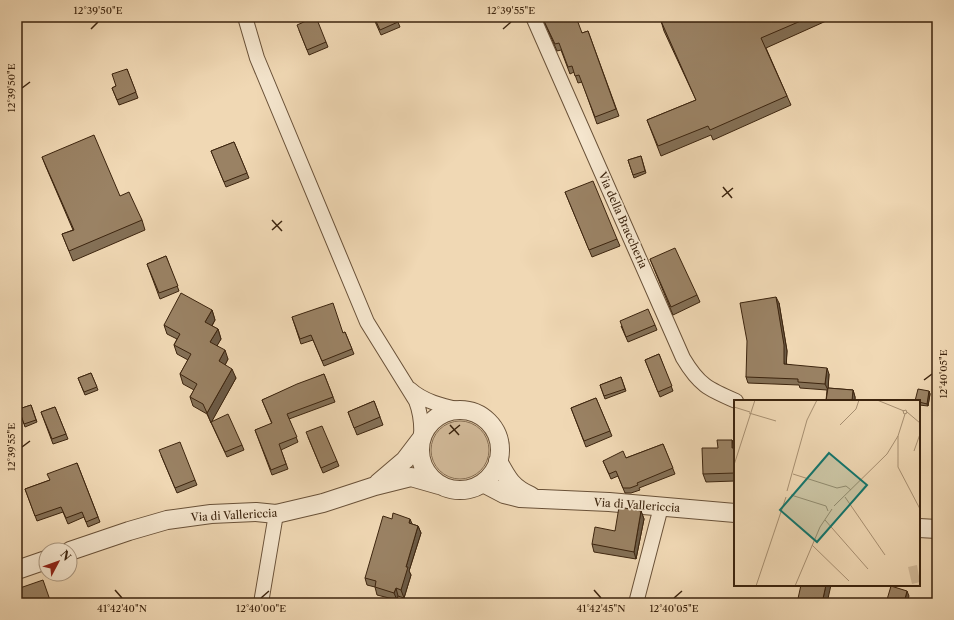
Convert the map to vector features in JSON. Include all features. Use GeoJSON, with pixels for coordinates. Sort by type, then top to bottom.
{"type":"FeatureCollection","features":[{"type":"Feature","properties":{"kind":"street"},"geometry":{"type":"LineString","coordinates":[[245,17],[258,58],[367,322],[416,401],[422,424],[420,456],[428,475],[439,485]]}},
{"type":"Feature","properties":{"kind":"street","name":"Via della Braccheria"},"geometry":{"type":"LineString","coordinates":[[534,17],[684,358],[696,378],[706,387],[734,400]]}},
{"type":"Feature","properties":{"kind":"street"},"geometry":{"type":"LineString","coordinates":[[408,388],[422,398],[444,406],[462,410]]}},
{"type":"Feature","properties":{"kind":"street","name":"Via di Vallericcia"},"geometry":{"type":"LineString","coordinates":[[375,486],[405,460],[421,439],[427,427],[436,417],[449,412],[462,410],[477,414],[484,418],[492,427],[498,438],[498,461],[507,478],[518,490],[539,499]]}},
{"type":"Feature","properties":{"kind":"street"},"geometry":{"type":"LineString","coordinates":[[483,483],[495,469],[498,461]]}},
{"type":"Feature","properties":{"kind":"street","name":"Via di Vallericcia"},"geometry":{"type":"LineString","coordinates":[[78,548],[167,520],[211,514],[256,512],[276,514],[323,503],[375,486],[411,477],[446,488],[461,490],[469,489],[483,483],[506,495],[520,498],[734,513]]}},
{"type":"Feature","properties":{"kind":"street"},"geometry":{"type":"LineString","coordinates":[[636,603],[661,507]]}},
{"type":"Feature","properties":{"kind":"street"},"geometry":{"type":"LineString","coordinates":[[261,603],[276,514]]}},
{"type":"Feature","properties":{"kind":"street"},"geometry":{"type":"LineString","coordinates":[[920,528],[937,529]]}},
{"type":"Feature","properties":{"kind":"street"},"geometry":{"type":"LineString","coordinates":[[17,570],[38,563]]}},
{"type":"Feature","properties":{"kind":"shaded area"},"geometry":{"type":"Polygon","coordinates":[[[454,421],[466,421],[481,429],[489,444],[489,456],[481,471],[466,479],[454,479],[439,471],[431,456],[431,444],[439,429],[454,421]]]}},
{"type":"Feature","properties":{"kind":"building"},"geometry":{"type":"Polygon","coordinates":[[[315,17],[326,42],[307,50],[297,25],[315,17]]]}},
{"type":"Feature","properties":{"kind":"building"},"geometry":{"type":"Polygon","coordinates":[[[374,17],[396,17],[398,22],[380,30],[374,17]]]}},
{"type":"Feature","properties":{"kind":"building"},"geometry":{"type":"Polygon","coordinates":[[[554,17],[576,17],[582,33],[588,31],[616,109],[595,117],[579,75],[575,76],[572,66],[568,67],[559,43],[555,44],[544,21],[554,17]]]}},
{"type":"Feature","properties":{"kind":"building"},"geometry":{"type":"Polygon","coordinates":[[[666,17],[810,17],[761,38],[787,96],[710,130],[708,126],[658,146],[647,120],[696,100],[661,21],[667,19],[666,17]]]}},
{"type":"Feature","properties":{"kind":"building"},"geometry":{"type":"Polygon","coordinates":[[[127,69],[136,92],[117,100],[112,88],[116,86],[112,74],[127,69]]]}},
{"type":"Feature","properties":{"kind":"building"},"geometry":{"type":"Polygon","coordinates":[[[94,135],[120,196],[129,192],[142,220],[69,251],[62,234],[74,230],[42,157],[94,135]]]}},
{"type":"Feature","properties":{"kind":"building"},"geometry":{"type":"Polygon","coordinates":[[[234,142],[247,173],[224,182],[211,151],[234,142]]]}},
{"type":"Feature","properties":{"kind":"building"},"geometry":{"type":"Polygon","coordinates":[[[641,156],[645,171],[633,175],[628,160],[641,156]]]}},
{"type":"Feature","properties":{"kind":"building"},"geometry":{"type":"Polygon","coordinates":[[[593,181],[617,239],[589,250],[565,192],[593,181]]]}},
{"type":"Feature","properties":{"kind":"building"},"geometry":{"type":"Polygon","coordinates":[[[675,248],[697,295],[671,307],[650,259],[675,248]]]}},
{"type":"Feature","properties":{"kind":"building"},"geometry":{"type":"Polygon","coordinates":[[[166,256],[178,286],[159,293],[147,264],[166,256]]]}},
{"type":"Feature","properties":{"kind":"building"},"geometry":{"type":"Polygon","coordinates":[[[181,293],[212,310],[205,322],[218,329],[210,342],[225,350],[219,361],[232,369],[207,413],[203,404],[190,397],[197,384],[180,374],[191,354],[174,345],[180,334],[164,325],[181,293]]]}},
{"type":"Feature","properties":{"kind":"building"},"geometry":{"type":"Polygon","coordinates":[[[776,297],[784,345],[784,364],[827,368],[825,384],[798,382],[798,379],[746,377],[747,341],[740,303],[776,297]]]}},
{"type":"Feature","properties":{"kind":"building"},"geometry":{"type":"Polygon","coordinates":[[[333,303],[343,333],[345,332],[352,349],[322,361],[311,335],[300,339],[292,317],[333,303]]]}},
{"type":"Feature","properties":{"kind":"building"},"geometry":{"type":"Polygon","coordinates":[[[648,309],[655,325],[626,337],[620,321],[648,309]]]}},
{"type":"Feature","properties":{"kind":"building"},"geometry":{"type":"Polygon","coordinates":[[[659,354],[672,386],[658,392],[645,360],[659,354]]]}},
{"type":"Feature","properties":{"kind":"building"},"geometry":{"type":"Polygon","coordinates":[[[91,373],[97,387],[84,392],[78,378],[91,373]]]}},
{"type":"Feature","properties":{"kind":"building"},"geometry":{"type":"Polygon","coordinates":[[[324,374],[333,397],[287,414],[297,437],[279,444],[286,464],[271,470],[255,430],[272,423],[262,400],[297,384],[324,374]]]}},
{"type":"Feature","properties":{"kind":"building"},"geometry":{"type":"Polygon","coordinates":[[[621,377],[625,389],[604,396],[600,385],[621,377]]]}},
{"type":"Feature","properties":{"kind":"building"},"geometry":{"type":"Polygon","coordinates":[[[828,388],[853,390],[852,400],[826,400],[828,388]]]}},
{"type":"Feature","properties":{"kind":"building"},"geometry":{"type":"Polygon","coordinates":[[[918,389],[929,391],[927,404],[920,402],[920,400],[915,400],[918,389]]]}},
{"type":"Feature","properties":{"kind":"building"},"geometry":{"type":"Polygon","coordinates":[[[596,398],[610,431],[584,441],[571,408],[596,398]]]}},
{"type":"Feature","properties":{"kind":"building"},"geometry":{"type":"Polygon","coordinates":[[[374,401],[380,417],[354,428],[348,412],[374,401]]]}},
{"type":"Feature","properties":{"kind":"building"},"geometry":{"type":"Polygon","coordinates":[[[31,405],[36,420],[24,424],[19,409],[31,405]]]}},
{"type":"Feature","properties":{"kind":"building"},"geometry":{"type":"Polygon","coordinates":[[[55,407],[66,434],[52,439],[41,412],[55,407]]]}},
{"type":"Feature","properties":{"kind":"building"},"geometry":{"type":"Polygon","coordinates":[[[228,414],[242,445],[225,452],[211,422],[228,414]]]}},
{"type":"Feature","properties":{"kind":"building"},"geometry":{"type":"Polygon","coordinates":[[[322,426],[337,461],[321,468],[306,432],[322,426]]]}},
{"type":"Feature","properties":{"kind":"building"},"geometry":{"type":"Polygon","coordinates":[[[717,440],[732,440],[732,448],[734,448],[734,473],[703,474],[702,448],[718,448],[717,440]]]}},
{"type":"Feature","properties":{"kind":"building"},"geometry":{"type":"Polygon","coordinates":[[[180,442],[195,480],[175,488],[159,450],[180,442]]]}},
{"type":"Feature","properties":{"kind":"building"},"geometry":{"type":"Polygon","coordinates":[[[663,444],[673,468],[637,483],[638,485],[630,488],[623,488],[616,471],[609,474],[603,461],[623,451],[626,458],[663,444]]]}},
{"type":"Feature","properties":{"kind":"building"},"geometry":{"type":"Polygon","coordinates":[[[77,463],[98,517],[86,522],[82,512],[66,518],[61,507],[35,516],[25,489],[50,480],[47,474],[77,463]]]}},
{"type":"Feature","properties":{"kind":"building"},"geometry":{"type":"Polygon","coordinates":[[[619,507],[641,511],[634,552],[592,544],[595,527],[615,531],[619,507]]]}},
{"type":"Feature","properties":{"kind":"building"},"geometry":{"type":"Polygon","coordinates":[[[393,513],[410,519],[409,523],[418,526],[401,590],[396,588],[394,593],[375,587],[376,581],[365,578],[383,516],[392,519],[393,513]]]}},
{"type":"Feature","properties":{"kind":"building"},"geometry":{"type":"Polygon","coordinates":[[[38,582],[44,582],[51,603],[20,603],[17,595],[17,589],[38,582]]]}},
{"type":"Feature","properties":{"kind":"building"},"geometry":{"type":"Polygon","coordinates":[[[801,586],[826,586],[822,603],[797,603],[801,586]]]}},
{"type":"Feature","properties":{"kind":"building"},"geometry":{"type":"Polygon","coordinates":[[[891,586],[907,591],[904,603],[886,603],[891,586]]]}},
{"type":"Feature","properties":{"kind":"building"},"geometry":{"type":"Polygon","coordinates":[[[695,600],[710,603],[694,603],[695,600]]]}}]}
